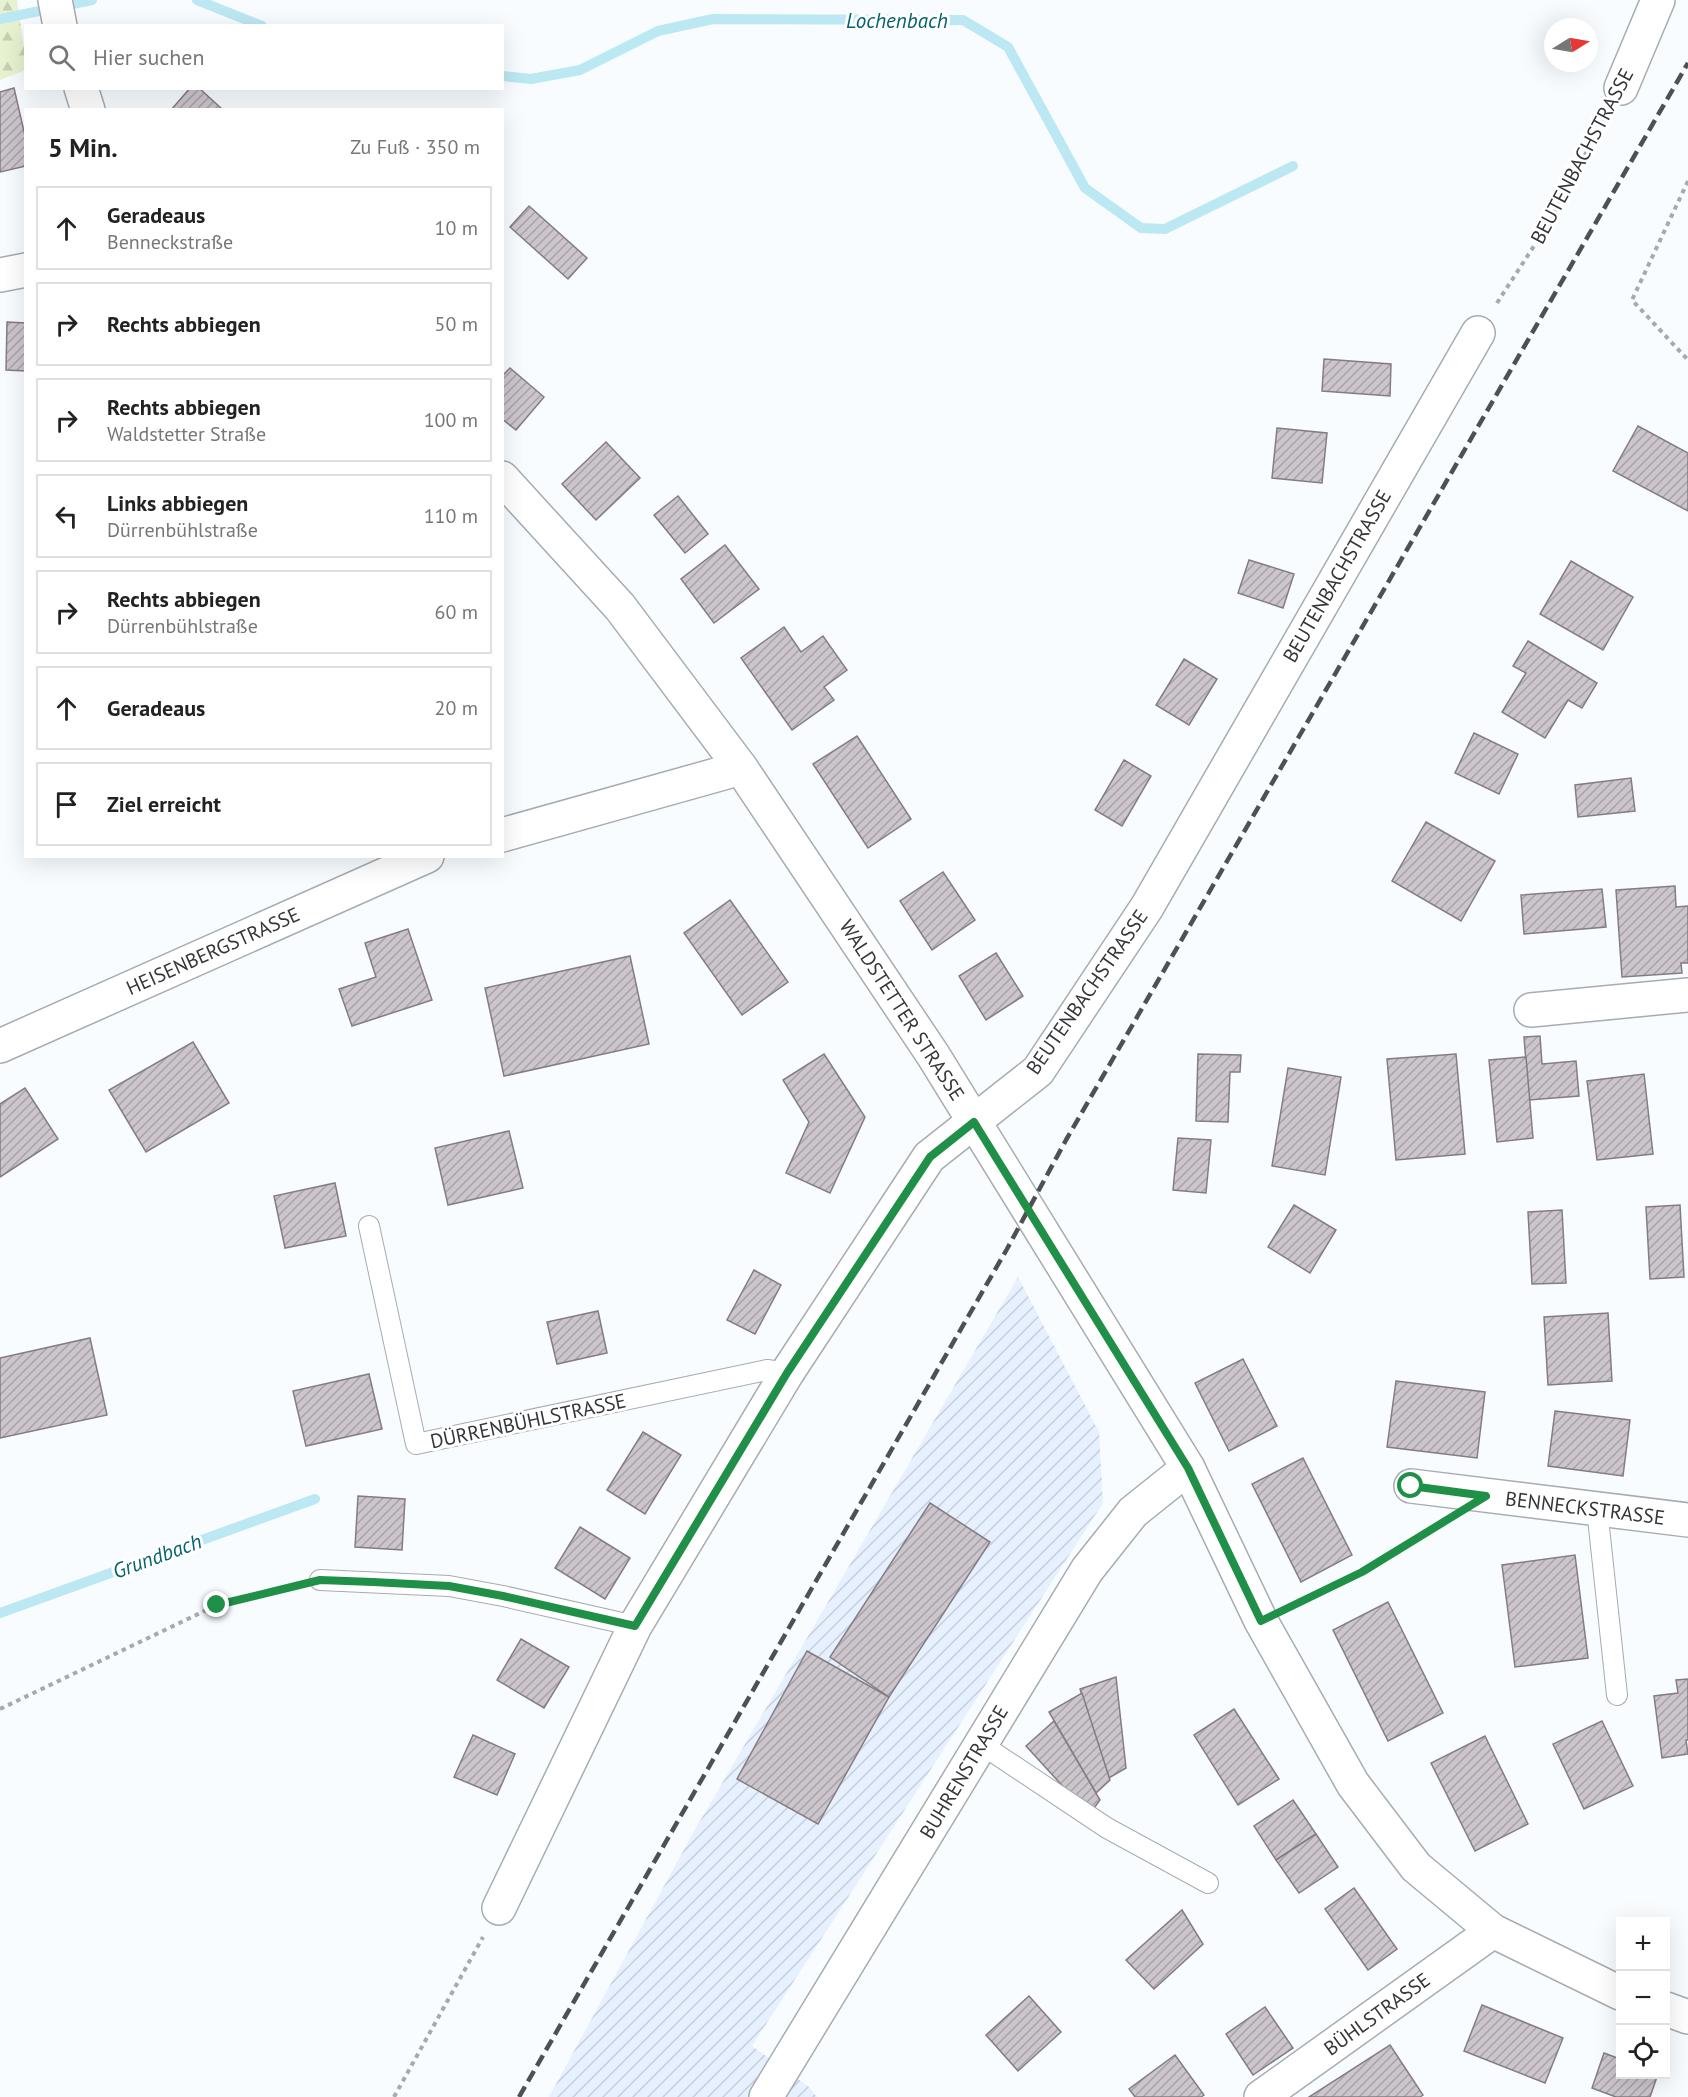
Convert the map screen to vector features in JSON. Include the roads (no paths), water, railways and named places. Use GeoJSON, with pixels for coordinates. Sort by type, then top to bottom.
{"type":"FeatureCollection","features":[{"type":"Feature","properties":{"kind":"street"},"geometry":{"type":"LineString","coordinates":[[55,0],[60,24]]}},
{"type":"Feature","properties":{"kind":"street","name":"BEUTENBACHSTRASSE"},"geometry":{"type":"LineString","coordinates":[[1621,88],[1658,0]]}},
{"type":"Feature","properties":{"kind":"street"},"geometry":{"type":"LineString","coordinates":[[82,90],[87,108]]}},
{"type":"Feature","properties":{"kind":"street"},"geometry":{"type":"LineString","coordinates":[[0,275],[24,270]]}},
{"type":"Feature","properties":{"kind":"street","name":"BEUTENBACHSTRASSE"},"geometry":{"type":"LineString","coordinates":[[974,1122],[1038,1071],[1147,907],[1478,333]]}},
{"type":"Feature","properties":{"kind":"street","name":"WALDSTETTER STRASSE"},"geometry":{"type":"LineString","coordinates":[[504,480],[620,607],[741,768],[933,1054],[1188,1468],[1261,1621],[1304,1700],[1360,1793],[1416,1867],[1493,1931],[1616,1991]]}},
{"type":"Feature","properties":{"kind":"street"},"geometry":{"type":"LineString","coordinates":[[504,834],[741,768]]}},
{"type":"Feature","properties":{"kind":"street","name":"HEISENBERGSTRASSE"},"geometry":{"type":"LineString","coordinates":[[0,1046],[423,858]]}},
{"type":"Feature","properties":{"kind":"street"},"geometry":{"type":"LineString","coordinates":[[1531,1010],[1688,995]]}},
{"type":"Feature","properties":{"kind":"street"},"geometry":{"type":"LineString","coordinates":[[499,1908],[635,1626],[787,1373],[930,1157],[974,1122]]}},
{"type":"Feature","properties":{"kind":"street","name":"BUHRENSTRASSE"},"geometry":{"type":"LineString","coordinates":[[766,2097],[1087,1570],[1133,1512],[1188,1468]]}},
{"type":"Feature","properties":{"kind":"street","name":"BENNECKSTRASSE"},"geometry":{"type":"LineString","coordinates":[[1411,1486],[1688,1520]]}},
{"type":"Feature","properties":{"kind":"street","name":"BÜHLSTRASSE"},"geometry":{"type":"LineString","coordinates":[[1261,2097],[1493,1931]]}},
{"type":"Feature","properties":{"kind":"street"},"geometry":{"type":"LineString","coordinates":[[1670,2011],[1688,2017]]}},
{"type":"Feature","properties":{"kind":"lane","name":"DÜRRENBÜHLSTRASSE"},"geometry":{"type":"LineString","coordinates":[[369,1226],[416,1444],[767,1370],[787,1373]]}},
{"type":"Feature","properties":{"kind":"lane"},"geometry":{"type":"LineString","coordinates":[[1597,1509],[1617,1695]]}},
{"type":"Feature","properties":{"kind":"lane"},"geometry":{"type":"LineString","coordinates":[[320,1580],[449,1586],[635,1626]]}},
{"type":"Feature","properties":{"kind":"lane"},"geometry":{"type":"LineString","coordinates":[[981,1744],[1107,1828],[1208,1883]]}},
{"type":"Feature","properties":{"kind":"waterway","name":"Lochenbach"},"geometry":{"type":"LineString","coordinates":[[0,19],[92,0]]}},
{"type":"Feature","properties":{"kind":"waterway","name":"Lochenbach"},"geometry":{"type":"LineString","coordinates":[[197,0],[257,24]]}},
{"type":"Feature","properties":{"kind":"waterway","name":"Lochenbach"},"geometry":{"type":"LineString","coordinates":[[504,76],[531,79],[580,70],[658,31],[713,19],[963,20],[1008,47],[1085,188],[1141,228],[1165,229],[1293,166]]}},
{"type":"Feature","properties":{"kind":"waterway","name":"Grundbach"},"geometry":{"type":"LineString","coordinates":[[0,1613],[315,1499]]}},
{"type":"Feature","properties":{"kind":"railway"},"geometry":{"type":"LineString","coordinates":[[519,2097],[1007,1249],[1066,1140],[1688,63]]}}]}
